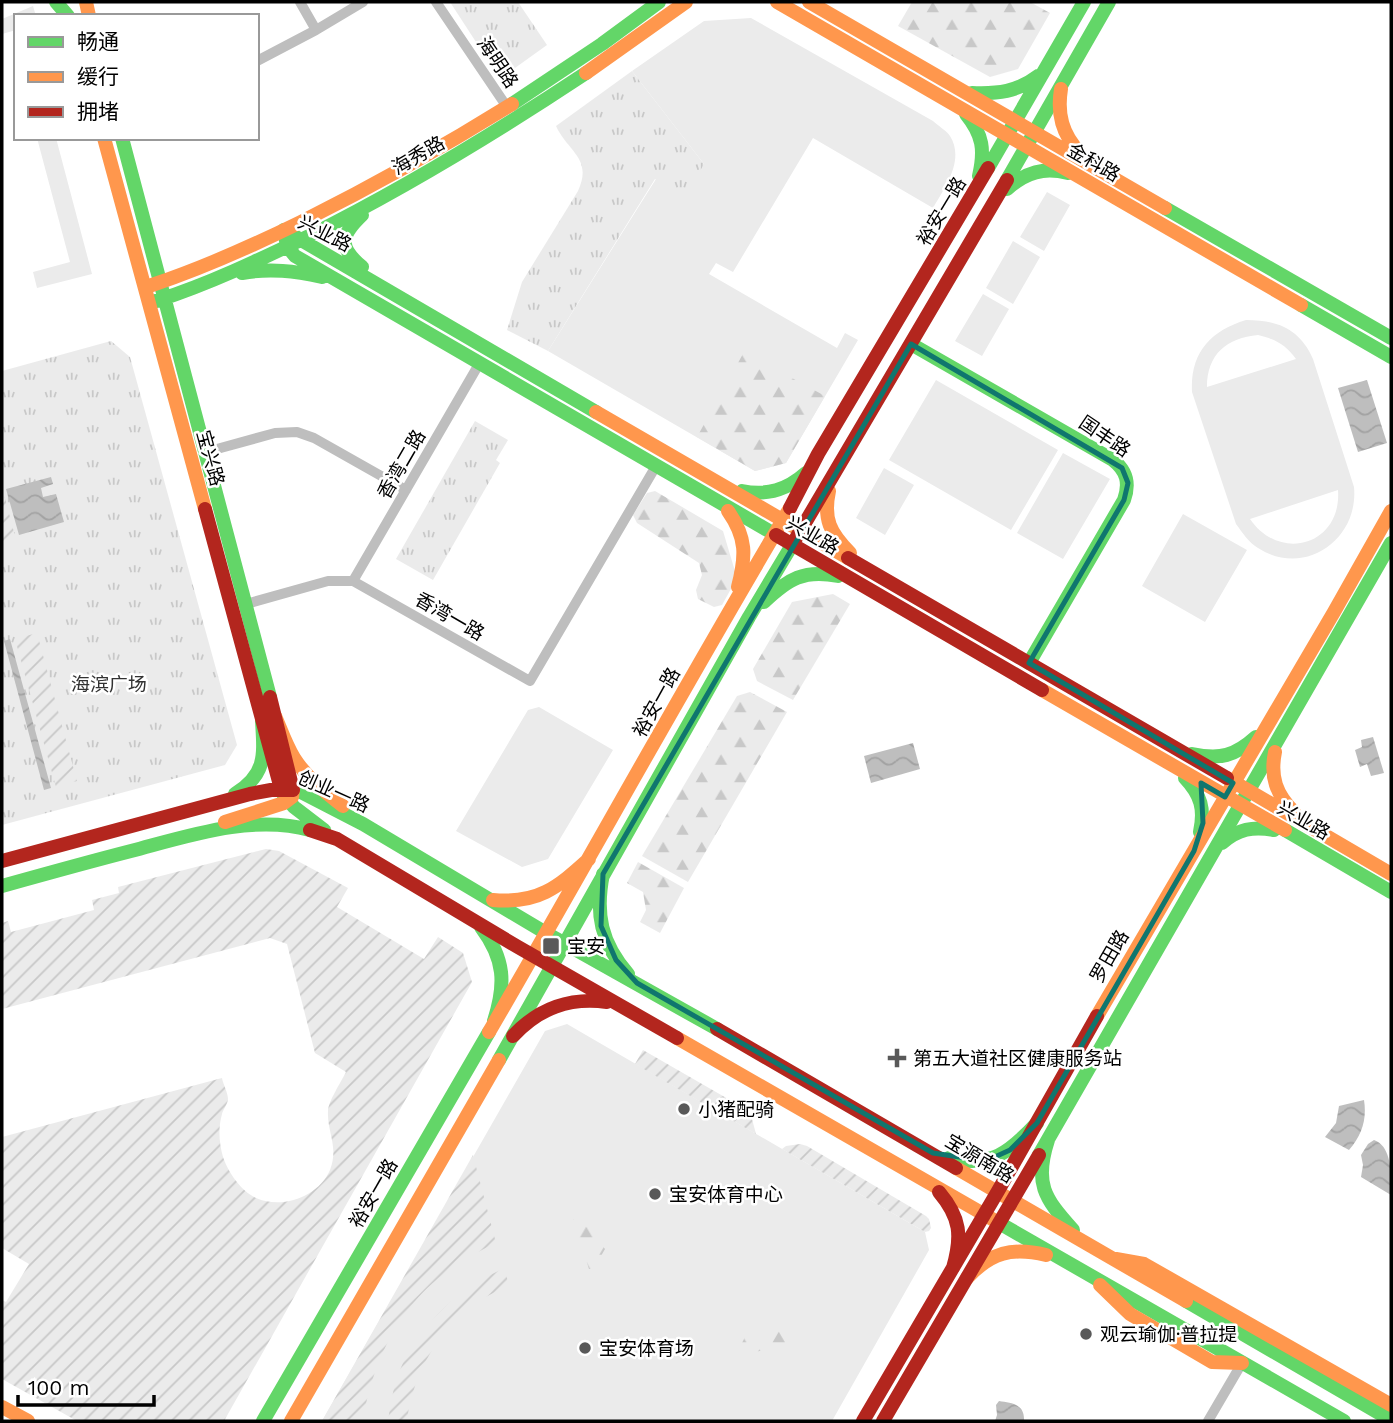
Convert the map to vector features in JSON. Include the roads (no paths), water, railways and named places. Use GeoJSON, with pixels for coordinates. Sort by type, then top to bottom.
{"type":"FeatureCollection","features":[{"type":"Feature","properties":{"kind":"main road"},"geometry":{"type":"LineString","coordinates":[[634,22],[651,2]]}},
{"type":"Feature","properties":{"kind":"main road","name":"海秀路"},"geometry":{"type":"LineString","coordinates":[[145,288],[230,256],[408,167],[507,107],[634,22],[659,2]]}},
{"type":"Feature","properties":{"kind":"main road","name":"海秀路"},"geometry":{"type":"LineString","coordinates":[[149,303],[186,291],[294,243],[427,174],[535,107],[686,2]]}},
{"type":"Feature","properties":{"kind":"main road"},"geometry":{"type":"LineString","coordinates":[[648,29],[700,2]]}},
{"type":"Feature","properties":{"kind":"main road","name":"金科路"},"geometry":{"type":"LineString","coordinates":[[776,2],[1391,357]]}},
{"type":"Feature","properties":{"kind":"main road","name":"金科路"},"geometry":{"type":"LineString","coordinates":[[810,2],[1391,338]]}},
{"type":"Feature","properties":{"kind":"main road","name":"裕安一路"},"geometry":{"type":"LineString","coordinates":[[263,1421],[589,859],[783,520],[818,453],[975,191],[1083,2]]}},
{"type":"Feature","properties":{"kind":"main road","name":"裕安一路"},"geometry":{"type":"LineString","coordinates":[[291,1421],[513,1036],[749,617],[996,200],[1109,2]]}},
{"type":"Feature","properties":{"kind":"main road"},"geometry":{"type":"LineString","coordinates":[[967,92],[1010,92],[1025,86],[1045,71]]}},
{"type":"Feature","properties":{"kind":"main road"},"geometry":{"type":"LineString","coordinates":[[1063,81],[1059,99],[1062,126],[1071,143],[1092,164]]}},
{"type":"Feature","properties":{"kind":"main road"},"geometry":{"type":"LineString","coordinates":[[957,105],[975,126],[982,141],[982,159],[975,191]]}},
{"type":"Feature","properties":{"kind":"main road","name":"宝兴路"},"geometry":{"type":"LineString","coordinates":[[105,140],[269,718]]}},
{"type":"Feature","properties":{"kind":"main road","name":"宝兴路"},"geometry":{"type":"LineString","coordinates":[[123,140],[246,604],[287,793]]}},
{"type":"Feature","properties":{"kind":"main road"},"geometry":{"type":"LineString","coordinates":[[996,200],[1016,180],[1041,169],[1082,177]]}},
{"type":"Feature","properties":{"kind":"main road"},"geometry":{"type":"LineString","coordinates":[[379,200],[348,228],[344,243],[349,256],[387,289]]}},
{"type":"Feature","properties":{"kind":"main road","name":"兴业路"},"geometry":{"type":"LineString","coordinates":[[285,230],[294,243],[387,289],[1391,874]]}},
{"type":"Feature","properties":{"kind":"main road","name":"兴业路"},"geometry":{"type":"LineString","coordinates":[[294,243],[295,256],[337,282],[1391,892]]}},
{"type":"Feature","properties":{"kind":"main road"},"geometry":{"type":"LineString","coordinates":[[213,279],[276,269],[337,282]]}},
{"type":"Feature","properties":{"kind":"main road","name":"国丰路"},"geometry":{"type":"LineString","coordinates":[[911,344],[1113,460],[1122,468],[1127,478],[1128,488],[1124,500],[1029,663]]}},
{"type":"Feature","properties":{"kind":"main road"},"geometry":{"type":"LineString","coordinates":[[726,487],[755,494],[783,489],[805,474],[818,453]]}},
{"type":"Feature","properties":{"kind":"main road"},"geometry":{"type":"LineString","coordinates":[[839,467],[828,494],[825,514],[828,524],[849,552],[876,574]]}},
{"type":"Feature","properties":{"kind":"main road"},"geometry":{"type":"LineString","coordinates":[[720,502],[741,529],[744,544],[743,569],[733,604]]}},
{"type":"Feature","properties":{"kind":"main road","name":"罗田路"},"geometry":{"type":"LineString","coordinates":[[863,1421],[1391,511]]}},
{"type":"Feature","properties":{"kind":"main road","name":"罗田路"},"geometry":{"type":"LineString","coordinates":[[883,1421],[1000,1223],[1391,543]]}},
{"type":"Feature","properties":{"kind":"main road"},"geometry":{"type":"LineString","coordinates":[[749,617],[782,585],[801,574],[817,572],[835,575],[869,589]]}},
{"type":"Feature","properties":{"kind":"main road"},"geometry":{"type":"LineString","coordinates":[[216,803],[244,789],[255,779],[263,761],[269,718]]}},
{"type":"Feature","properties":{"kind":"main road"},"geometry":{"type":"LineString","coordinates":[[269,718],[301,768],[363,824]]}},
{"type":"Feature","properties":{"kind":"main road"},"geometry":{"type":"LineString","coordinates":[[1175,749],[1205,757],[1228,755],[1248,745],[1267,726]]}},
{"type":"Feature","properties":{"kind":"main road"},"geometry":{"type":"LineString","coordinates":[[1281,734],[1273,758],[1274,782],[1281,798],[1311,827]]}},
{"type":"Feature","properties":{"kind":"main road"},"geometry":{"type":"LineString","coordinates":[[1168,763],[1190,784],[1202,802],[1203,823],[1194,851]]}},
{"type":"Feature","properties":{"kind":"main road"},"geometry":{"type":"LineString","coordinates":[[180,838],[287,793],[301,813],[337,839],[477,923],[1341,1420]]}},
{"type":"Feature","properties":{"kind":"main road","name":"创业一路"},"geometry":{"type":"LineString","coordinates":[[2,861],[250,794],[287,793],[312,798],[363,824],[546,933]]}},
{"type":"Feature","properties":{"kind":"main road"},"geometry":{"type":"LineString","coordinates":[[2,886],[180,838],[245,827],[274,825],[303,828],[337,839]]}},
{"type":"Feature","properties":{"kind":"main road"},"geometry":{"type":"LineString","coordinates":[[1208,860],[1226,839],[1247,827],[1273,829],[1300,840]]}},
{"type":"Feature","properties":{"kind":"main road"},"geometry":{"type":"LineString","coordinates":[[487,898],[514,901],[541,895],[559,885],[589,859]]}},
{"type":"Feature","properties":{"kind":"main road"},"geometry":{"type":"LineString","coordinates":[[603,874],[598,911],[604,938],[616,960],[637,983]]}},
{"type":"Feature","properties":{"kind":"main road"},"geometry":{"type":"LineString","coordinates":[[477,923],[497,951],[502,972],[502,993],[494,1021]]}},
{"type":"Feature","properties":{"kind":"main road","name":"宝源南路"},"geometry":{"type":"LineString","coordinates":[[546,933],[933,1153],[1391,1420]]}},
{"type":"Feature","properties":{"kind":"main road"},"geometry":{"type":"LineString","coordinates":[[513,1036],[531,1018],[566,1002],[604,1001],[623,1007]]}},
{"type":"Feature","properties":{"kind":"main road"},"geometry":{"type":"LineString","coordinates":[[933,1153],[956,1160],[986,1161],[1010,1150],[1037,1123]]}},
{"type":"Feature","properties":{"kind":"main road"},"geometry":{"type":"LineString","coordinates":[[1048,1140],[1042,1155],[1040,1175],[1043,1190],[1056,1211],[1087,1244]]}},
{"type":"Feature","properties":{"kind":"main road"},"geometry":{"type":"LineString","coordinates":[[929,1183],[950,1206],[959,1228],[959,1245],[953,1268]]}},
{"type":"Feature","properties":{"kind":"main road"},"geometry":{"type":"LineString","coordinates":[[967,1278],[985,1261],[1010,1251],[1040,1253],[1065,1261]]}},
{"type":"Feature","properties":{"kind":"main road"},"geometry":{"type":"LineString","coordinates":[[1111,1259],[1144,1264],[1391,1405]]}},
{"type":"Feature","properties":{"kind":"main road"},"geometry":{"type":"LineString","coordinates":[[2,1407],[27,1421]]}},
{"type":"Feature","properties":{"kind":"street"},"geometry":{"type":"LineString","coordinates":[[300,2],[316,30]]}},
{"type":"Feature","properties":{"kind":"street"},"geometry":{"type":"LineString","coordinates":[[259,60],[363,2]]}},
{"type":"Feature","properties":{"kind":"street","name":"海明路"},"geometry":{"type":"LineString","coordinates":[[436,2],[507,107]]}},
{"type":"Feature","properties":{"kind":"street","name":"香湾二路"},"geometry":{"type":"LineString","coordinates":[[353,581],[479,364]]}},
{"type":"Feature","properties":{"kind":"street"},"geometry":{"type":"LineString","coordinates":[[206,452],[275,433],[297,432],[314,438],[406,490]]}},
{"type":"Feature","properties":{"kind":"street","name":"香湾一路"},"geometry":{"type":"LineString","coordinates":[[353,581],[530,681],[656,466]]}},
{"type":"Feature","properties":{"kind":"street"},"geometry":{"type":"LineString","coordinates":[[246,604],[328,582],[353,581]]}},
{"type":"Feature","properties":{"kind":"street"},"geometry":{"type":"LineString","coordinates":[[1208,1421],[1242,1363]]}},
{"type":"Feature","properties":{"kind":"water"},"geometry":{"type":"Polygon","coordinates":[[[1367,380],[1387,443],[1358,452],[1338,388],[1367,380]]]}},
{"type":"Feature","properties":{"kind":"water"},"geometry":{"type":"Polygon","coordinates":[[[51,477],[53,484],[41,488],[43,497],[56,494],[64,522],[19,535],[6,489],[51,477]]]}},
{"type":"Feature","properties":{"kind":"water"},"geometry":{"type":"Polygon","coordinates":[[[10,639],[51,788],[44,790],[4,641],[10,639]]]}},
{"type":"Feature","properties":{"kind":"water"},"geometry":{"type":"Polygon","coordinates":[[[1373,737],[1384,773],[1371,776],[1367,764],[1360,767],[1355,750],[1362,747],[1361,740],[1373,737]]]}},
{"type":"Feature","properties":{"kind":"water"},"geometry":{"type":"Polygon","coordinates":[[[913,743],[920,769],[871,783],[864,756],[913,743]]]}},
{"type":"Feature","properties":{"kind":"water"},"geometry":{"type":"Polygon","coordinates":[[[1364,1100],[1363,1126],[1349,1150],[1325,1137],[1336,1123],[1339,1106],[1364,1100]]]}},
{"type":"Feature","properties":{"kind":"water"},"geometry":{"type":"Polygon","coordinates":[[[1374,1140],[1388,1155],[1391,1195],[1361,1177],[1361,1155],[1374,1140]]]}},
{"type":"Feature","properties":{"kind":"water"},"geometry":{"type":"Polygon","coordinates":[[[999,1401],[1020,1408],[1024,1421],[995,1421],[996,1405],[999,1401]]]}},
{"type":"Feature","properties":{"kind":"place","name":"宝安"},"geometry":{"type":"Point","coordinates":[551,946]}},
{"type":"Feature","properties":{"kind":"place","name":"第五大道社区健康服务站"},"geometry":{"type":"Point","coordinates":[897,1058]}},
{"type":"Feature","properties":{"kind":"place","name":"小猪配骑"},"geometry":{"type":"Point","coordinates":[684,1109]}},
{"type":"Feature","properties":{"kind":"place","name":"宝安体育中心"},"geometry":{"type":"Point","coordinates":[655,1194]}},
{"type":"Feature","properties":{"kind":"place","name":"观云瑜伽·普拉提"},"geometry":{"type":"Point","coordinates":[1086,1334]}},
{"type":"Feature","properties":{"kind":"place","name":"宝安体育场"},"geometry":{"type":"Point","coordinates":[585,1348]}},
{"type":"Feature","properties":{"kind":"park label","name":"海滨广场"},"geometry":{"type":"Point","coordinates":[109,684]}}]}
